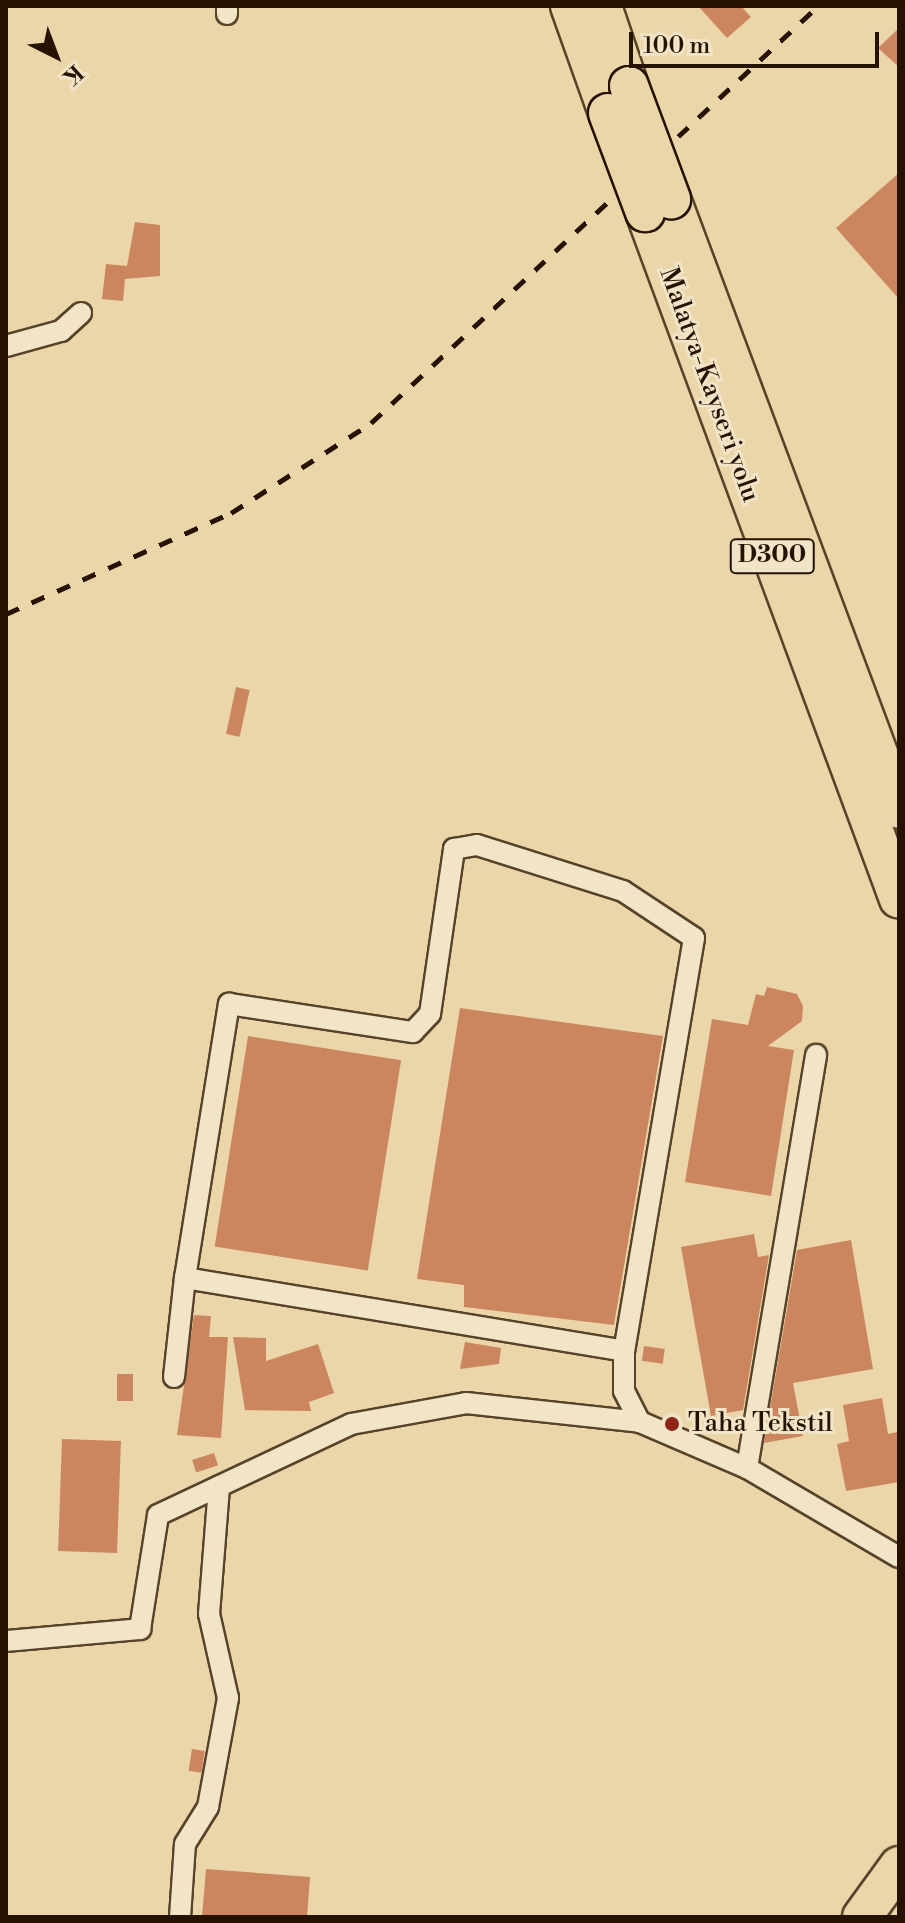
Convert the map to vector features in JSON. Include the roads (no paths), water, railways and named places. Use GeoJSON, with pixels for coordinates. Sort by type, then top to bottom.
{"type":"FeatureCollection","features":[{"type":"Feature","properties":{"kind":"highway","name":"Malatya-Kayseri yolu"},"geometry":{"type":"LineString","coordinates":[[570,6],[619,100],[658,205],[899,899]]}},
{"type":"Feature","properties":{"kind":"highway","name":"D300"},"geometry":{"type":"LineString","coordinates":[[602,6],[619,100]]}},
{"type":"Feature","properties":{"kind":"highway","name":"D300"},"geometry":{"type":"LineString","coordinates":[[658,205],[899,809]]}},
{"type":"Feature","properties":{"kind":"highway"},"geometry":{"type":"LineString","coordinates":[[862,1917],[899,1866]]}},
{"type":"Feature","properties":{"kind":"street"},"geometry":{"type":"LineString","coordinates":[[6,346],[61,331],[81,313]]}},
{"type":"Feature","properties":{"kind":"street"},"geometry":{"type":"LineString","coordinates":[[174,1377],[185,1278],[229,1004],[413,1032],[430,1014],[454,849],[477,845],[623,891],[694,938],[624,1351],[624,1391],[640,1422]]}},
{"type":"Feature","properties":{"kind":"street"},"geometry":{"type":"LineString","coordinates":[[747,1468],[816,1055]]}},
{"type":"Feature","properties":{"kind":"street"},"geometry":{"type":"LineString","coordinates":[[185,1278],[624,1351]]}},
{"type":"Feature","properties":{"kind":"street"},"geometry":{"type":"LineString","coordinates":[[6,1641],[140,1629],[158,1515],[351,1424],[466,1403],[640,1422],[747,1468],[899,1557]]}},
{"type":"Feature","properties":{"kind":"street"},"geometry":{"type":"LineString","coordinates":[[180,1917],[185,1844],[208,1807],[228,1698],[209,1614],[219,1486]]}},
{"type":"Feature","properties":{"kind":"railway"},"geometry":{"type":"LineString","coordinates":[[6,614],[231,513],[371,423],[818,6]]}},
{"type":"Feature","properties":{"kind":"place","name":"Taha Tekstil"},"geometry":{"type":"Point","coordinates":[672,1424]}}]}
